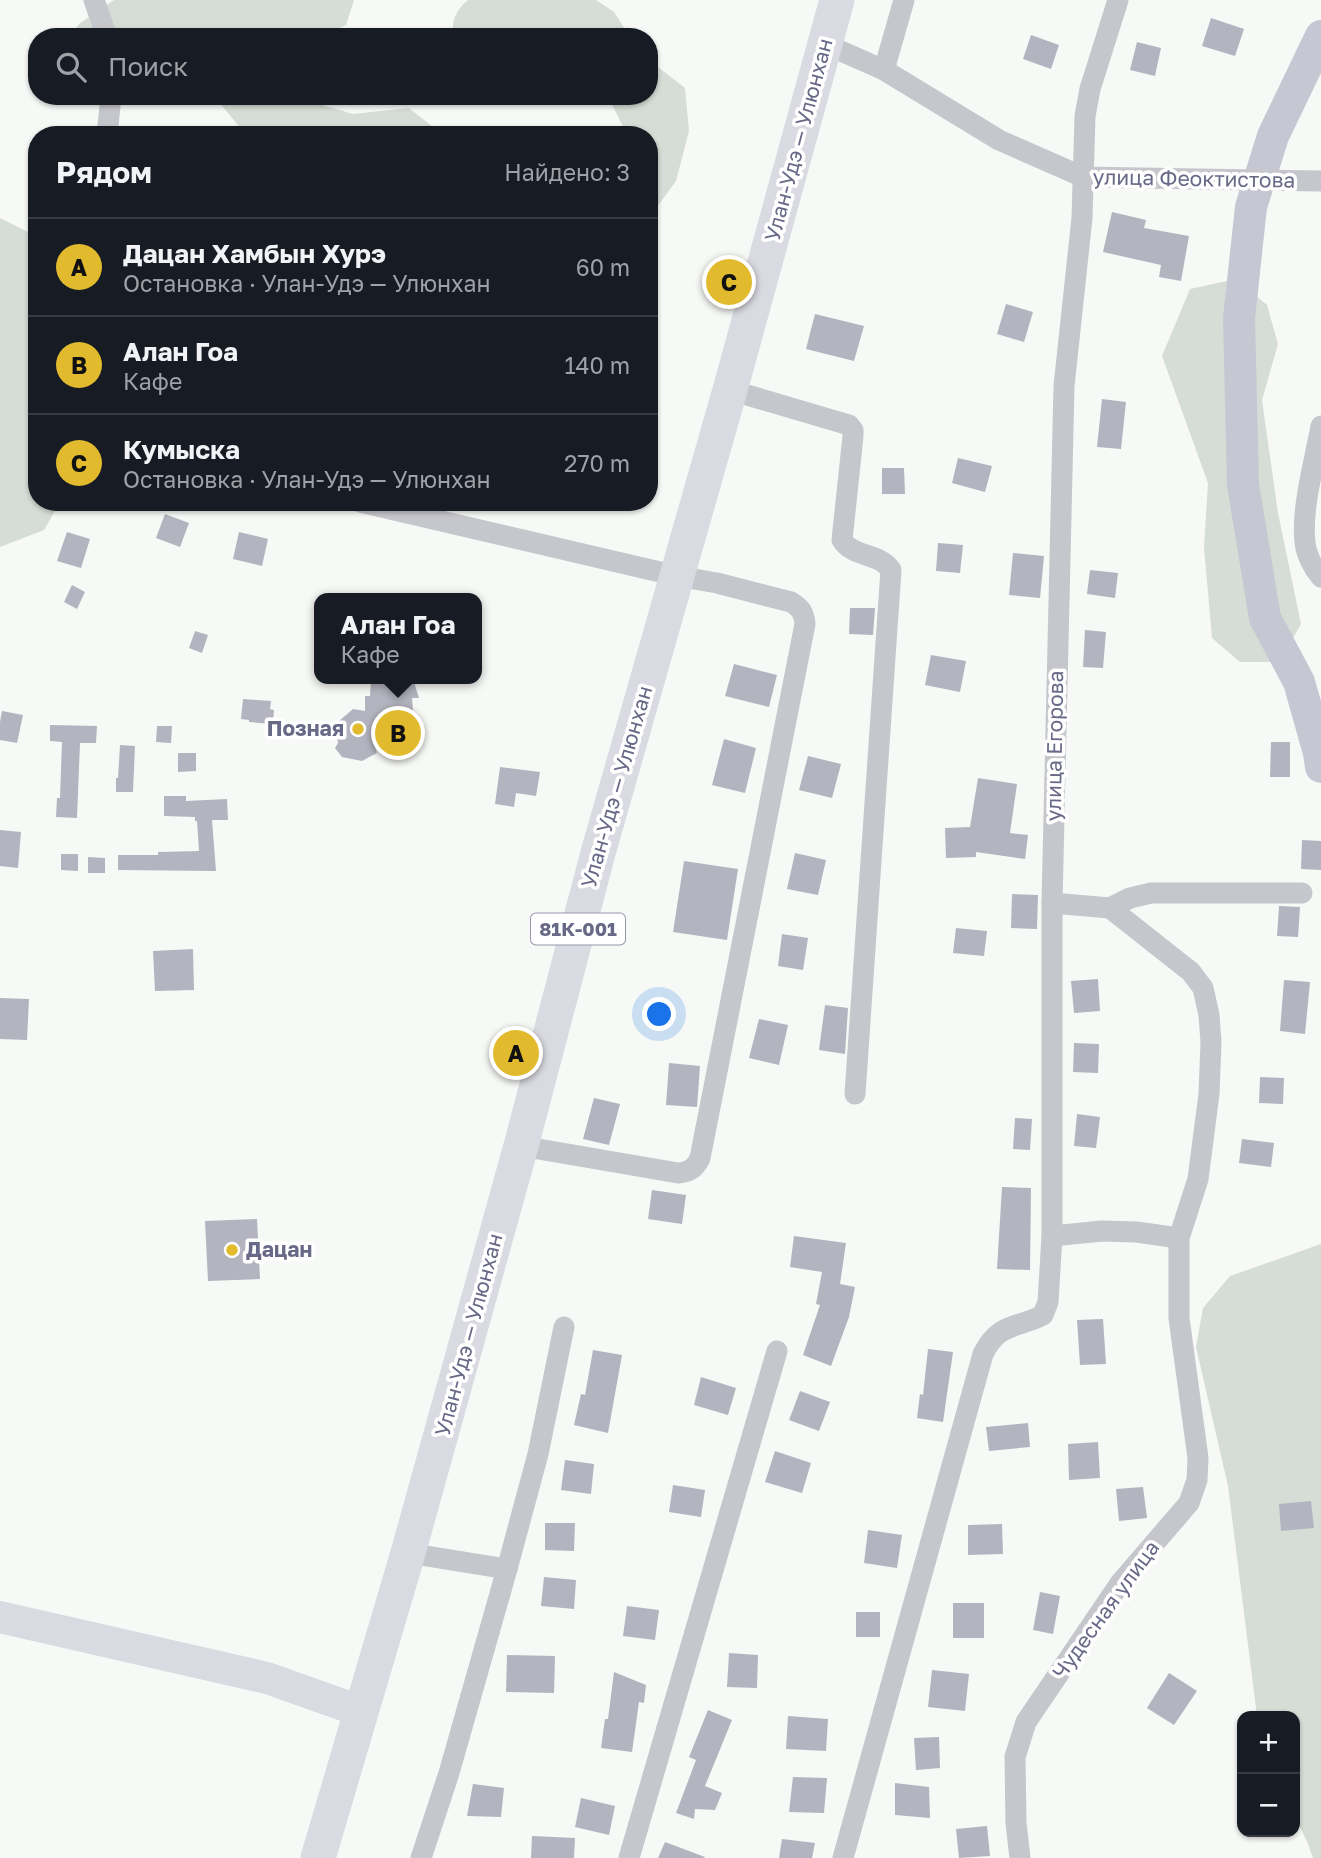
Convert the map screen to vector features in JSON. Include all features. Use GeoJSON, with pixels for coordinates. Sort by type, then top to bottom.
{"type":"FeatureCollection","features":[{"type":"Feature","properties":{"kind":"main road","name":"Улан-Удэ — Улюнхан"},"geometry":{"type":"LineString","coordinates":[[318,1858],[408,1553],[521,1146],[598,853],[838,0]]}},
{"type":"Feature","properties":{"kind":"street"},"geometry":{"type":"LineString","coordinates":[[94,0],[104,28]]}},
{"type":"Feature","properties":{"kind":"street"},"geometry":{"type":"LineString","coordinates":[[884,70],[904,0]]}},
{"type":"Feature","properties":{"kind":"street","name":"улица Егорова"},"geometry":{"type":"LineString","coordinates":[[843,1858],[983,1354],[989,1341],[999,1332],[1043,1315],[1048,1302],[1052,1236],[1052,903],[1064,386],[1082,218],[1085,116],[1090,89],[1118,0]]}},
{"type":"Feature","properties":{"kind":"street","name":"улица Феоктистова"},"geometry":{"type":"LineString","coordinates":[[825,44],[884,70],[999,140],[1083,177],[1321,181]]}},
{"type":"Feature","properties":{"kind":"street"},"geometry":{"type":"LineString","coordinates":[[108,126],[110,105]]}},
{"type":"Feature","properties":{"kind":"street"},"geometry":{"type":"LineString","coordinates":[[730,390],[849,425],[853,436],[842,540],[850,548],[884,562],[891,570],[855,1094]]}},
{"type":"Feature","properties":{"kind":"street"},"geometry":{"type":"LineString","coordinates":[[1321,426],[1304,519],[1305,545],[1314,569],[1321,577]]}},
{"type":"Feature","properties":{"kind":"street"},"geometry":{"type":"LineString","coordinates":[[399,511],[677,576],[718,583],[791,602],[799,607],[804,615],[805,624],[700,1158],[696,1167],[688,1172],[678,1173],[521,1146]]}},
{"type":"Feature","properties":{"kind":"street"},"geometry":{"type":"LineString","coordinates":[[1052,903],[1110,908],[1130,898],[1151,893],[1302,893]]}},
{"type":"Feature","properties":{"kind":"street","name":"Чудесная улица"},"geometry":{"type":"LineString","coordinates":[[1020,1858],[1016,1823],[1015,1757],[1026,1722],[1121,1582],[1189,1503],[1197,1480],[1198,1458],[1179,1318],[1179,1238],[1198,1179],[1205,1140],[1212,1042],[1209,1015],[1203,988],[1191,972],[1110,908]]}},
{"type":"Feature","properties":{"kind":"street"},"geometry":{"type":"LineString","coordinates":[[1052,1236],[1101,1231],[1136,1232],[1179,1238]]}},
{"type":"Feature","properties":{"kind":"street"},"geometry":{"type":"LineString","coordinates":[[421,1858],[449,1773],[538,1454],[564,1327]]}},
{"type":"Feature","properties":{"kind":"street"},"geometry":{"type":"LineString","coordinates":[[629,1858],[777,1351]]}},
{"type":"Feature","properties":{"kind":"street"},"geometry":{"type":"LineString","coordinates":[[408,1553],[507,1569]]}},
{"type":"Feature","properties":{"kind":"street"},"geometry":{"type":"LineString","coordinates":[[0,1616],[267,1678],[360,1711]]}},
{"type":"Feature","properties":{"kind":"shaded area"},"geometry":{"type":"Polygon","coordinates":[[[114,0],[354,0],[346,25],[339,28],[77,28],[114,0]]]}},
{"type":"Feature","properties":{"kind":"shaded area"},"geometry":{"type":"Polygon","coordinates":[[[468,0],[596,0],[614,12],[624,28],[453,28],[460,7],[468,0]]]}},
{"type":"Feature","properties":{"kind":"shaded area"},"geometry":{"type":"Polygon","coordinates":[[[658,67],[685,88],[689,131],[676,181],[658,206],[658,126],[623,126],[612,105],[658,105],[658,67]]]}},
{"type":"Feature","properties":{"kind":"shaded area"},"geometry":{"type":"Polygon","coordinates":[[[221,105],[322,105],[353,114],[409,108],[432,126],[239,126],[221,105]]]}},
{"type":"Feature","properties":{"kind":"shaded area"},"geometry":{"type":"Polygon","coordinates":[[[0,218],[28,232],[28,511],[55,511],[44,530],[0,547],[0,218]]]}},
{"type":"Feature","properties":{"kind":"shaded area"},"geometry":{"type":"Polygon","coordinates":[[[1236,279],[1267,305],[1278,344],[1262,400],[1278,513],[1301,624],[1279,662],[1240,662],[1212,638],[1204,547],[1208,483],[1162,356],[1190,289],[1236,279]]]}},
{"type":"Feature","properties":{"kind":"shaded area"},"geometry":{"type":"Polygon","coordinates":[[[1321,1244],[1321,1858],[1313,1858],[1300,1827],[1300,1711],[1256,1711],[1228,1486],[1196,1347],[1203,1308],[1230,1276],[1321,1244]]]}},
{"type":"Feature","properties":{"kind":"building"},"geometry":{"type":"Polygon","coordinates":[[[1211,18],[1244,29],[1235,56],[1202,46],[1211,18]]]}},
{"type":"Feature","properties":{"kind":"building"},"geometry":{"type":"Polygon","coordinates":[[[1031,35],[1059,45],[1051,69],[1023,59],[1031,35]]]}},
{"type":"Feature","properties":{"kind":"building"},"geometry":{"type":"Polygon","coordinates":[[[1137,42],[1161,48],[1155,76],[1130,70],[1137,42]]]}},
{"type":"Feature","properties":{"kind":"building"},"geometry":{"type":"Polygon","coordinates":[[[1112,212],[1146,220],[1144,228],[1189,236],[1181,281],[1159,277],[1161,265],[1103,252],[1112,212]]]}},
{"type":"Feature","properties":{"kind":"building"},"geometry":{"type":"Polygon","coordinates":[[[1006,304],[1033,312],[1024,342],[997,334],[1006,304]]]}},
{"type":"Feature","properties":{"kind":"building"},"geometry":{"type":"Polygon","coordinates":[[[815,314],[864,326],[854,361],[806,349],[815,314]]]}},
{"type":"Feature","properties":{"kind":"building"},"geometry":{"type":"Polygon","coordinates":[[[1102,399],[1126,402],[1121,449],[1097,447],[1102,399]]]}},
{"type":"Feature","properties":{"kind":"building"},"geometry":{"type":"Polygon","coordinates":[[[958,458],[992,466],[985,492],[952,483],[958,458]]]}},
{"type":"Feature","properties":{"kind":"building"},"geometry":{"type":"Polygon","coordinates":[[[882,468],[904,468],[905,494],[882,494],[882,468]]]}},
{"type":"Feature","properties":{"kind":"building"},"geometry":{"type":"Polygon","coordinates":[[[165,514],[189,523],[180,547],[156,538],[165,514]]]}},
{"type":"Feature","properties":{"kind":"building"},"geometry":{"type":"Polygon","coordinates":[[[67,532],[90,539],[81,568],[57,561],[67,532]]]}},
{"type":"Feature","properties":{"kind":"building"},"geometry":{"type":"Polygon","coordinates":[[[239,532],[268,539],[262,566],[233,559],[239,532]]]}},
{"type":"Feature","properties":{"kind":"building"},"geometry":{"type":"Polygon","coordinates":[[[938,543],[963,545],[960,573],[936,571],[938,543]]]}},
{"type":"Feature","properties":{"kind":"building"},"geometry":{"type":"Polygon","coordinates":[[[1013,553],[1044,556],[1040,598],[1009,595],[1013,553]]]}},
{"type":"Feature","properties":{"kind":"building"},"geometry":{"type":"Polygon","coordinates":[[[1090,570],[1118,573],[1115,598],[1087,594],[1090,570]]]}},
{"type":"Feature","properties":{"kind":"building"},"geometry":{"type":"Polygon","coordinates":[[[72,585],[85,592],[77,609],[64,602],[72,585]]]}},
{"type":"Feature","properties":{"kind":"building"},"geometry":{"type":"Polygon","coordinates":[[[850,608],[875,608],[873,635],[849,634],[850,608]]]}},
{"type":"Feature","properties":{"kind":"building"},"geometry":{"type":"Polygon","coordinates":[[[1085,630],[1106,632],[1103,668],[1083,667],[1085,630]]]}},
{"type":"Feature","properties":{"kind":"building"},"geometry":{"type":"Polygon","coordinates":[[[195,631],[208,635],[202,653],[189,648],[195,631]]]}},
{"type":"Feature","properties":{"kind":"building"},"geometry":{"type":"Polygon","coordinates":[[[931,655],[966,661],[960,692],[925,685],[931,655]]]}},
{"type":"Feature","properties":{"kind":"building"},"geometry":{"type":"Polygon","coordinates":[[[734,664],[777,675],[769,707],[725,696],[734,664]]]}},
{"type":"Feature","properties":{"kind":"building"},"geometry":{"type":"Polygon","coordinates":[[[371,684],[415,684],[419,698],[412,698],[411,734],[406,744],[375,747],[377,753],[362,761],[342,757],[335,748],[338,743],[339,721],[353,709],[365,711],[365,696],[370,696],[371,684]]]}},
{"type":"Feature","properties":{"kind":"building"},"geometry":{"type":"Polygon","coordinates":[[[243,699],[271,701],[270,709],[274,710],[273,724],[241,719],[243,699]]]}},
{"type":"Feature","properties":{"kind":"building"},"geometry":{"type":"Polygon","coordinates":[[[2,711],[23,715],[17,743],[0,740],[2,711]]]}},
{"type":"Feature","properties":{"kind":"building"},"geometry":{"type":"Polygon","coordinates":[[[50,725],[97,726],[96,743],[80,743],[77,818],[56,817],[57,798],[60,798],[62,742],[50,741],[50,725]]]}},
{"type":"Feature","properties":{"kind":"building"},"geometry":{"type":"Polygon","coordinates":[[[157,726],[172,726],[171,743],[156,742],[157,726]]]}},
{"type":"Feature","properties":{"kind":"building"},"geometry":{"type":"Polygon","coordinates":[[[724,739],[756,748],[745,793],[712,785],[724,739]]]}},
{"type":"Feature","properties":{"kind":"building"},"geometry":{"type":"Polygon","coordinates":[[[1271,742],[1290,742],[1290,777],[1270,777],[1271,742]]]}},
{"type":"Feature","properties":{"kind":"building"},"geometry":{"type":"Polygon","coordinates":[[[120,745],[135,746],[133,792],[116,792],[120,745]]]}},
{"type":"Feature","properties":{"kind":"building"},"geometry":{"type":"Polygon","coordinates":[[[178,753],[196,753],[196,771],[178,772],[178,753]]]}},
{"type":"Feature","properties":{"kind":"building"},"geometry":{"type":"Polygon","coordinates":[[[808,756],[841,764],[832,798],[799,790],[808,756]]]}},
{"type":"Feature","properties":{"kind":"building"},"geometry":{"type":"Polygon","coordinates":[[[500,767],[540,772],[536,796],[516,793],[514,807],[495,804],[500,767]]]}},
{"type":"Feature","properties":{"kind":"building"},"geometry":{"type":"Polygon","coordinates":[[[978,778],[1017,784],[1010,833],[1028,835],[1025,859],[976,852],[976,857],[946,858],[945,828],[970,827],[978,778]]]}},
{"type":"Feature","properties":{"kind":"building"},"geometry":{"type":"Polygon","coordinates":[[[164,796],[186,796],[186,801],[227,799],[228,820],[212,820],[216,871],[118,870],[118,855],[199,851],[195,817],[164,816],[164,796]]]}},
{"type":"Feature","properties":{"kind":"building"},"geometry":{"type":"Polygon","coordinates":[[[0,830],[21,832],[18,868],[0,866],[0,830]]]}},
{"type":"Feature","properties":{"kind":"building"},"geometry":{"type":"Polygon","coordinates":[[[1302,840],[1321,841],[1321,870],[1301,869],[1302,840]]]}},
{"type":"Feature","properties":{"kind":"building"},"geometry":{"type":"Polygon","coordinates":[[[795,853],[826,860],[818,895],[787,889],[795,853]]]}},
{"type":"Feature","properties":{"kind":"building"},"geometry":{"type":"Polygon","coordinates":[[[61,854],[78,854],[78,871],[61,870],[61,854]]]}},
{"type":"Feature","properties":{"kind":"building"},"geometry":{"type":"Polygon","coordinates":[[[88,857],[105,858],[105,873],[88,873],[88,857]]]}},
{"type":"Feature","properties":{"kind":"building"},"geometry":{"type":"Polygon","coordinates":[[[684,861],[738,869],[727,940],[673,932],[684,861]]]}},
{"type":"Feature","properties":{"kind":"building"},"geometry":{"type":"Polygon","coordinates":[[[1012,894],[1038,895],[1037,929],[1011,928],[1012,894]]]}},
{"type":"Feature","properties":{"kind":"building"},"geometry":{"type":"Polygon","coordinates":[[[1279,906],[1300,907],[1298,937],[1277,936],[1279,906]]]}},
{"type":"Feature","properties":{"kind":"building"},"geometry":{"type":"Polygon","coordinates":[[[956,928],[987,931],[984,956],[953,953],[956,928]]]}},
{"type":"Feature","properties":{"kind":"building"},"geometry":{"type":"Polygon","coordinates":[[[782,934],[808,938],[803,970],[778,966],[782,934]]]}},
{"type":"Feature","properties":{"kind":"building"},"geometry":{"type":"Polygon","coordinates":[[[193,949],[194,990],[155,991],[153,951],[193,949]]]}},
{"type":"Feature","properties":{"kind":"building"},"geometry":{"type":"Polygon","coordinates":[[[1098,979],[1100,1011],[1074,1013],[1071,981],[1098,979]]]}},
{"type":"Feature","properties":{"kind":"building"},"geometry":{"type":"Polygon","coordinates":[[[1284,980],[1310,982],[1305,1034],[1280,1031],[1284,980]]]}},
{"type":"Feature","properties":{"kind":"building"},"geometry":{"type":"Polygon","coordinates":[[[0,998],[29,999],[27,1040],[0,1039],[0,998]]]}},
{"type":"Feature","properties":{"kind":"building"},"geometry":{"type":"Polygon","coordinates":[[[825,1005],[848,1008],[845,1054],[819,1050],[825,1005]]]}},
{"type":"Feature","properties":{"kind":"building"},"geometry":{"type":"Polygon","coordinates":[[[759,1019],[788,1025],[779,1065],[749,1058],[759,1019]]]}},
{"type":"Feature","properties":{"kind":"building"},"geometry":{"type":"Polygon","coordinates":[[[1074,1043],[1099,1044],[1098,1073],[1073,1072],[1074,1043]]]}},
{"type":"Feature","properties":{"kind":"building"},"geometry":{"type":"Polygon","coordinates":[[[669,1063],[700,1066],[697,1107],[666,1105],[669,1063]]]}},
{"type":"Feature","properties":{"kind":"building"},"geometry":{"type":"Polygon","coordinates":[[[1260,1077],[1284,1078],[1283,1104],[1259,1103],[1260,1077]]]}},
{"type":"Feature","properties":{"kind":"building"},"geometry":{"type":"Polygon","coordinates":[[[594,1098],[620,1104],[609,1145],[583,1139],[594,1098]]]}},
{"type":"Feature","properties":{"kind":"building"},"geometry":{"type":"Polygon","coordinates":[[[1077,1114],[1100,1117],[1096,1148],[1074,1146],[1077,1114]]]}},
{"type":"Feature","properties":{"kind":"building"},"geometry":{"type":"Polygon","coordinates":[[[1015,1118],[1032,1119],[1030,1150],[1013,1149],[1015,1118]]]}},
{"type":"Feature","properties":{"kind":"building"},"geometry":{"type":"Polygon","coordinates":[[[1242,1139],[1274,1143],[1271,1167],[1239,1163],[1242,1139]]]}},
{"type":"Feature","properties":{"kind":"building"},"geometry":{"type":"Polygon","coordinates":[[[1002,1187],[1031,1188],[1030,1270],[997,1269],[1002,1187]]]}},
{"type":"Feature","properties":{"kind":"building"},"geometry":{"type":"Polygon","coordinates":[[[652,1190],[686,1195],[682,1224],[648,1219],[652,1190]]]}},
{"type":"Feature","properties":{"kind":"building","name":"Дацан"},"geometry":{"type":"Polygon","coordinates":[[[257,1219],[260,1279],[208,1281],[205,1221],[257,1219]]]}},
{"type":"Feature","properties":{"kind":"building"},"geometry":{"type":"Polygon","coordinates":[[[794,1236],[846,1243],[840,1284],[855,1287],[849,1317],[831,1366],[803,1355],[820,1305],[816,1304],[822,1272],[790,1267],[794,1236]]]}},
{"type":"Feature","properties":{"kind":"building"},"geometry":{"type":"Polygon","coordinates":[[[1103,1319],[1106,1364],[1080,1365],[1077,1320],[1103,1319]]]}},
{"type":"Feature","properties":{"kind":"building"},"geometry":{"type":"Polygon","coordinates":[[[928,1349],[953,1352],[943,1422],[917,1418],[920,1394],[923,1395],[928,1349]]]}},
{"type":"Feature","properties":{"kind":"building"},"geometry":{"type":"Polygon","coordinates":[[[593,1350],[622,1355],[608,1433],[574,1425],[581,1394],[585,1395],[593,1350]]]}},
{"type":"Feature","properties":{"kind":"building"},"geometry":{"type":"Polygon","coordinates":[[[701,1377],[736,1388],[728,1415],[694,1405],[701,1377]]]}},
{"type":"Feature","properties":{"kind":"building"},"geometry":{"type":"Polygon","coordinates":[[[800,1391],[830,1402],[819,1431],[789,1420],[800,1391]]]}},
{"type":"Feature","properties":{"kind":"building"},"geometry":{"type":"Polygon","coordinates":[[[1028,1423],[1030,1447],[989,1451],[986,1427],[1028,1423]]]}},
{"type":"Feature","properties":{"kind":"building"},"geometry":{"type":"Polygon","coordinates":[[[1098,1442],[1100,1478],[1069,1480],[1068,1444],[1098,1442]]]}},
{"type":"Feature","properties":{"kind":"building"},"geometry":{"type":"Polygon","coordinates":[[[775,1451],[811,1463],[802,1493],[765,1482],[775,1451]]]}},
{"type":"Feature","properties":{"kind":"building"},"geometry":{"type":"Polygon","coordinates":[[[565,1460],[594,1464],[591,1494],[561,1490],[565,1460]]]}},
{"type":"Feature","properties":{"kind":"building"},"geometry":{"type":"Polygon","coordinates":[[[673,1485],[705,1490],[701,1517],[669,1512],[673,1485]]]}},
{"type":"Feature","properties":{"kind":"building"},"geometry":{"type":"Polygon","coordinates":[[[1143,1487],[1147,1518],[1119,1521],[1116,1489],[1143,1487]]]}},
{"type":"Feature","properties":{"kind":"building"},"geometry":{"type":"Polygon","coordinates":[[[1311,1501],[1314,1528],[1281,1531],[1279,1504],[1311,1501]]]}},
{"type":"Feature","properties":{"kind":"building"},"geometry":{"type":"Polygon","coordinates":[[[545,1523],[575,1523],[574,1551],[545,1550],[545,1523]]]}},
{"type":"Feature","properties":{"kind":"building"},"geometry":{"type":"Polygon","coordinates":[[[1002,1524],[1003,1554],[968,1555],[968,1525],[1002,1524]]]}},
{"type":"Feature","properties":{"kind":"building"},"geometry":{"type":"Polygon","coordinates":[[[868,1530],[902,1535],[897,1568],[864,1563],[868,1530]]]}},
{"type":"Feature","properties":{"kind":"building"},"geometry":{"type":"Polygon","coordinates":[[[544,1577],[576,1580],[574,1609],[541,1606],[544,1577]]]}},
{"type":"Feature","properties":{"kind":"building"},"geometry":{"type":"Polygon","coordinates":[[[1040,1592],[1060,1596],[1053,1634],[1033,1630],[1040,1592]]]}},
{"type":"Feature","properties":{"kind":"building"},"geometry":{"type":"Polygon","coordinates":[[[953,1603],[984,1603],[984,1638],[953,1638],[953,1603]]]}},
{"type":"Feature","properties":{"kind":"building"},"geometry":{"type":"Polygon","coordinates":[[[627,1606],[659,1610],[655,1640],[623,1636],[627,1606]]]}},
{"type":"Feature","properties":{"kind":"building"},"geometry":{"type":"Polygon","coordinates":[[[856,1612],[880,1612],[880,1637],[856,1637],[856,1612]]]}},
{"type":"Feature","properties":{"kind":"building"},"geometry":{"type":"Polygon","coordinates":[[[729,1653],[758,1655],[757,1688],[727,1687],[729,1653]]]}},
{"type":"Feature","properties":{"kind":"building"},"geometry":{"type":"Polygon","coordinates":[[[507,1655],[555,1656],[554,1693],[506,1692],[507,1655]]]}},
{"type":"Feature","properties":{"kind":"building"},"geometry":{"type":"Polygon","coordinates":[[[932,1670],[969,1674],[965,1711],[928,1707],[932,1670]]]}},
{"type":"Feature","properties":{"kind":"building"},"geometry":{"type":"Polygon","coordinates":[[[614,1672],[646,1685],[644,1703],[639,1702],[632,1752],[601,1748],[614,1672]]]}},
{"type":"Feature","properties":{"kind":"building"},"geometry":{"type":"Polygon","coordinates":[[[1169,1673],[1197,1691],[1174,1725],[1147,1708],[1169,1673]]]}},
{"type":"Feature","properties":{"kind":"building"},"geometry":{"type":"Polygon","coordinates":[[[708,1710],[732,1720],[705,1786],[722,1793],[715,1810],[695,1809],[694,1819],[676,1813],[696,1760],[689,1757],[708,1710]]]}},
{"type":"Feature","properties":{"kind":"building"},"geometry":{"type":"Polygon","coordinates":[[[788,1716],[828,1719],[826,1751],[786,1749],[788,1716]]]}},
{"type":"Feature","properties":{"kind":"building"},"geometry":{"type":"Polygon","coordinates":[[[939,1737],[940,1768],[916,1770],[914,1738],[939,1737]]]}},
{"type":"Feature","properties":{"kind":"building"},"geometry":{"type":"Polygon","coordinates":[[[793,1777],[827,1778],[824,1813],[789,1812],[793,1777]]]}},
{"type":"Feature","properties":{"kind":"building"},"geometry":{"type":"Polygon","coordinates":[[[895,1783],[929,1787],[930,1818],[895,1815],[895,1783]]]}},
{"type":"Feature","properties":{"kind":"building"},"geometry":{"type":"Polygon","coordinates":[[[473,1784],[504,1788],[501,1817],[467,1816],[473,1784]]]}},
{"type":"Feature","properties":{"kind":"building"},"geometry":{"type":"Polygon","coordinates":[[[581,1798],[615,1806],[609,1835],[575,1827],[581,1798]]]}},
{"type":"Feature","properties":{"kind":"building"},"geometry":{"type":"Polygon","coordinates":[[[987,1826],[990,1856],[959,1858],[956,1829],[987,1826]]]}},
{"type":"Feature","properties":{"kind":"building"},"geometry":{"type":"Polygon","coordinates":[[[532,1836],[575,1838],[574,1858],[531,1858],[532,1836]]]}},
{"type":"Feature","properties":{"kind":"building"},"geometry":{"type":"Polygon","coordinates":[[[782,1839],[815,1843],[812,1858],[779,1858],[782,1839]]]}},
{"type":"Feature","properties":{"kind":"building"},"geometry":{"type":"Polygon","coordinates":[[[665,1842],[705,1857],[658,1858],[665,1842]]]}},
{"type":"Feature","properties":{"kind":"waterway"},"geometry":{"type":"LineString","coordinates":[[1321,36],[1273,136],[1251,207],[1239,318],[1243,485],[1265,618],[1299,682],[1321,767]]}},
{"type":"Feature","properties":{"kind":"place","name":"Кумыска"},"geometry":{"type":"Point","coordinates":[729,282]}},
{"type":"Feature","properties":{"kind":"place","name":"Позная"},"geometry":{"type":"Point","coordinates":[358,729]}},
{"type":"Feature","properties":{"kind":"place","name":"Алан Гоа"},"geometry":{"type":"Point","coordinates":[398,733]}},
{"type":"Feature","properties":{"kind":"place","name":"Дацан Хамбын Хурэ"},"geometry":{"type":"Point","coordinates":[516,1053]}},
{"type":"Feature","properties":{"kind":"place","name":"Дацан"},"geometry":{"type":"Point","coordinates":[232,1250]}}]}
